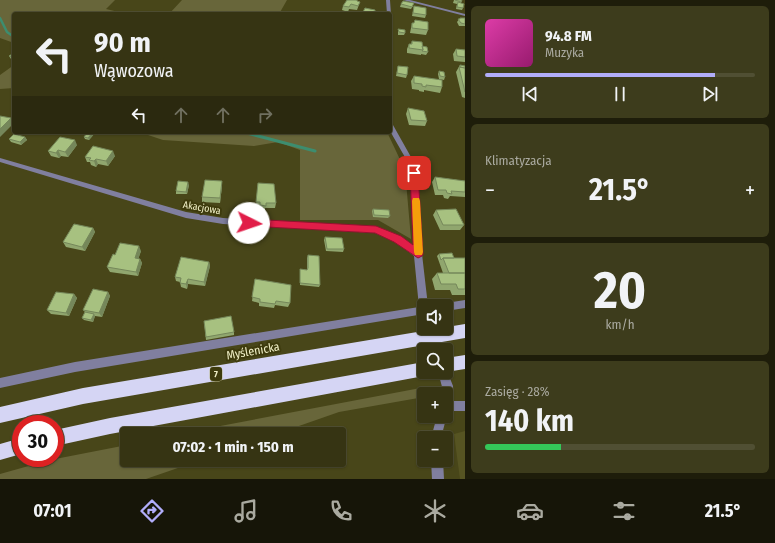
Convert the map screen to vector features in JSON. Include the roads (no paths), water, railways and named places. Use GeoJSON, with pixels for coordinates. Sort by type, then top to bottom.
{"type":"FeatureCollection","features":[{"type":"Feature","properties":{"kind":"highway","name":"Myślenicka"},"geometry":{"type":"LineString","coordinates":[[0,415],[83,396],[434,338],[465,331]]}},
{"type":"Feature","properties":{"kind":"highway"},"geometry":{"type":"LineString","coordinates":[[453,364],[465,362]]}},
{"type":"Feature","properties":{"kind":"highway"},"geometry":{"type":"LineString","coordinates":[[64,436],[124,423],[417,370]]}},
{"type":"Feature","properties":{"kind":"highway"},"geometry":{"type":"LineString","coordinates":[[0,452],[12,449]]}},
{"type":"Feature","properties":{"kind":"street"},"geometry":{"type":"LineString","coordinates":[[388,0],[389,12]]}},
{"type":"Feature","properties":{"kind":"street"},"geometry":{"type":"LineString","coordinates":[[405,0],[465,15]]}},
{"type":"Feature","properties":{"kind":"street"},"geometry":{"type":"LineString","coordinates":[[392,129],[413,166],[418,254],[423,299]]}},
{"type":"Feature","properties":{"kind":"street","name":"Akacjowa"},"geometry":{"type":"LineString","coordinates":[[0,160],[186,215],[222,221],[376,230],[398,239],[418,254]]}},
{"type":"Feature","properties":{"kind":"street"},"geometry":{"type":"LineString","coordinates":[[453,306],[465,304]]}},
{"type":"Feature","properties":{"kind":"street"},"geometry":{"type":"LineString","coordinates":[[0,383],[75,367],[417,310]]}},
{"type":"Feature","properties":{"kind":"street"},"geometry":{"type":"LineString","coordinates":[[453,407],[465,406]]}},
{"type":"Feature","properties":{"kind":"street"},"geometry":{"type":"LineString","coordinates":[[437,467],[438,479]]}},
{"type":"Feature","properties":{"kind":"waterway"},"geometry":{"type":"LineString","coordinates":[[0,18],[7,32],[12,36]]}},
{"type":"Feature","properties":{"kind":"waterway"},"geometry":{"type":"LineString","coordinates":[[251,134],[315,151]]}}]}
